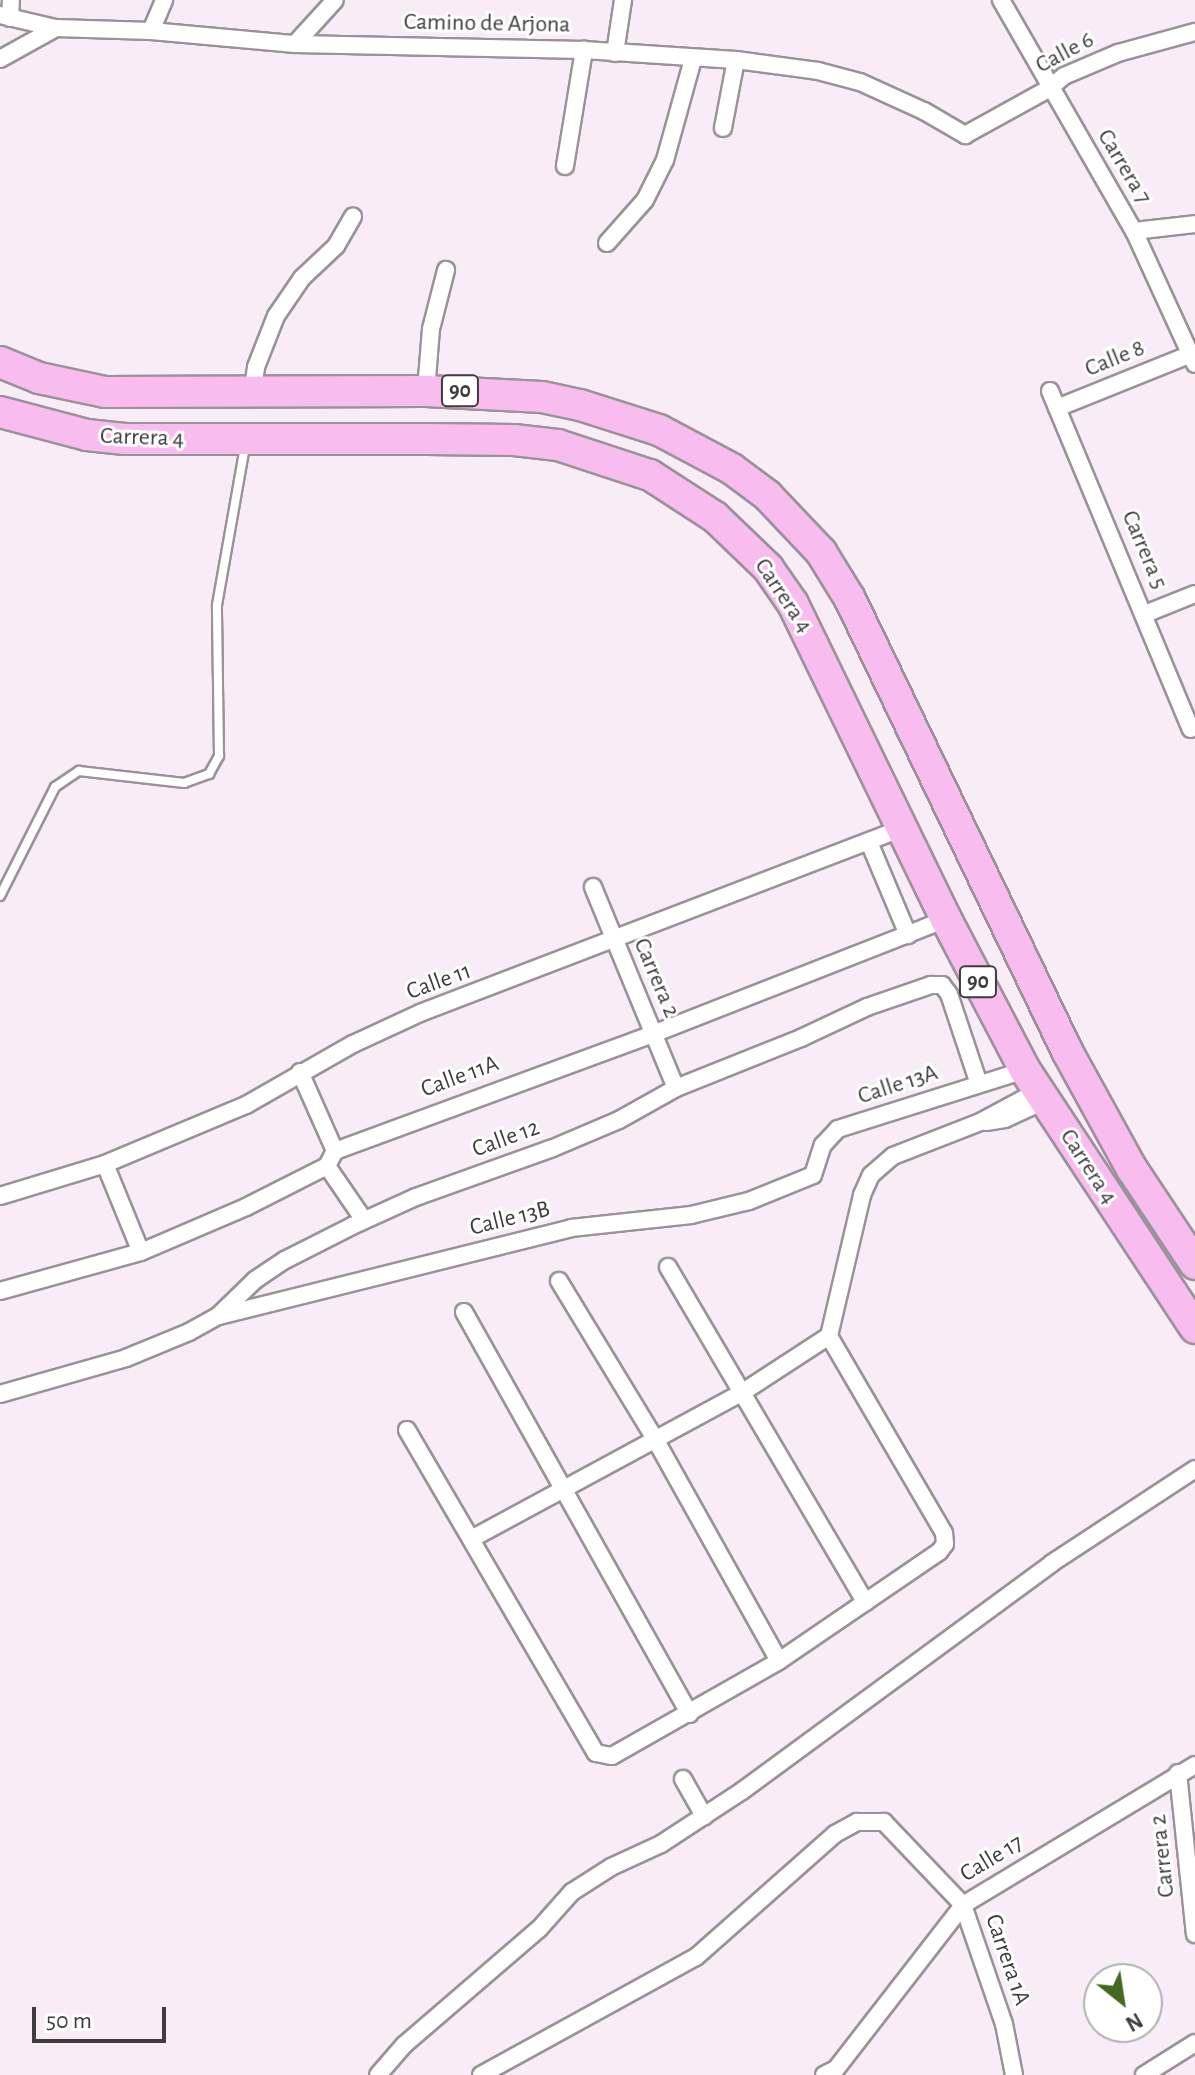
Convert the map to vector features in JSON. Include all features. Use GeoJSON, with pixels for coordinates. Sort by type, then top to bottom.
{"type":"FeatureCollection","features":[{"type":"Feature","properties":{"kind":"highway","name":"Carrera 4"},"geometry":{"type":"LineString","coordinates":[[0,362],[39,378],[105,392],[497,392],[580,405],[659,430],[732,469],[767,495],[821,552],[850,599],[1067,1051],[1132,1169],[1195,1264]]}},
{"type":"Feature","properties":{"kind":"highway","name":"Carrera 4"},"geometry":{"type":"LineString","coordinates":[[0,412],[87,435],[246,441],[514,440],[558,445],[650,475],[715,517],[768,568],[793,604],[946,919],[1036,1087],[1195,1329]]}},
{"type":"Feature","properties":{"kind":"highway"},"geometry":{"type":"LineString","coordinates":[[844,704],[890,682]]}},
{"type":"Feature","properties":{"kind":"street"},"geometry":{"type":"LineString","coordinates":[[11,0],[5,16],[56,28]]}},
{"type":"Feature","properties":{"kind":"street"},"geometry":{"type":"LineString","coordinates":[[151,31],[164,0]]}},
{"type":"Feature","properties":{"kind":"street"},"geometry":{"type":"LineString","coordinates":[[295,44],[335,0]]}},
{"type":"Feature","properties":{"kind":"street"},"geometry":{"type":"LineString","coordinates":[[615,53],[623,0]]}},
{"type":"Feature","properties":{"kind":"street","name":"Carrera 7"},"geometry":{"type":"LineString","coordinates":[[1001,0],[1134,231],[1193,359]]}},
{"type":"Feature","properties":{"kind":"street"},"geometry":{"type":"LineString","coordinates":[[0,59],[56,28]]}},
{"type":"Feature","properties":{"kind":"street","name":"Camino de Arjona"},"geometry":{"type":"LineString","coordinates":[[56,28],[151,31],[295,44],[584,50],[736,60],[818,71],[860,82],[965,135]]}},
{"type":"Feature","properties":{"kind":"street","name":"Calle 6"},"geometry":{"type":"LineString","coordinates":[[965,135],[1050,88],[1064,76],[1118,53],[1195,32]]}},
{"type":"Feature","properties":{"kind":"street"},"geometry":{"type":"LineString","coordinates":[[565,166],[584,50]]}},
{"type":"Feature","properties":{"kind":"street"},"geometry":{"type":"LineString","coordinates":[[607,243],[645,200],[665,160],[693,59]]}},
{"type":"Feature","properties":{"kind":"street"},"geometry":{"type":"LineString","coordinates":[[723,128],[736,60]]}},
{"type":"Feature","properties":{"kind":"street"},"geometry":{"type":"LineString","coordinates":[[252,393],[256,367],[276,316],[302,278],[336,246],[353,216]]}},
{"type":"Feature","properties":{"kind":"street"},"geometry":{"type":"LineString","coordinates":[[1134,231],[1195,224]]}},
{"type":"Feature","properties":{"kind":"street"},"geometry":{"type":"LineString","coordinates":[[426,391],[431,329],[446,270]]}},
{"type":"Feature","properties":{"kind":"street","name":"Calle 8"},"geometry":{"type":"LineString","coordinates":[[1057,408],[1193,359]]}},
{"type":"Feature","properties":{"kind":"street","name":"Carrera 5"},"geometry":{"type":"LineString","coordinates":[[1050,391],[1191,729]]}},
{"type":"Feature","properties":{"kind":"street"},"geometry":{"type":"LineString","coordinates":[[1145,614],[1195,594]]}},
{"type":"Feature","properties":{"kind":"street","name":"Calle 11"},"geometry":{"type":"LineString","coordinates":[[0,1196],[105,1164],[246,1105],[300,1072],[420,1013],[903,828]]}},
{"type":"Feature","properties":{"kind":"street"},"geometry":{"type":"LineString","coordinates":[[869,842],[908,935]]}},
{"type":"Feature","properties":{"kind":"street","name":"Carrera 2"},"geometry":{"type":"LineString","coordinates":[[593,887],[676,1088]]}},
{"type":"Feature","properties":{"kind":"street","name":"Calle 11A"},"geometry":{"type":"LineString","coordinates":[[0,1291],[141,1252],[246,1207],[331,1158],[946,919]]}},
{"type":"Feature","properties":{"kind":"street","name":"Calle 12"},"geometry":{"type":"LineString","coordinates":[[0,1394],[126,1358],[218,1316],[255,1280],[285,1260],[364,1220],[416,1197],[553,1148],[619,1120],[676,1088],[801,1038],[867,1007],[931,985],[942,985],[949,994],[979,1084]]}},
{"type":"Feature","properties":{"kind":"street"},"geometry":{"type":"LineString","coordinates":[[300,1072],[331,1158],[364,1220]]}},
{"type":"Feature","properties":{"kind":"street","name":"Calle 13A"},"geometry":{"type":"LineString","coordinates":[[813,1175],[828,1136],[838,1129],[979,1084],[1036,1087]]}},
{"type":"Feature","properties":{"kind":"street"},"geometry":{"type":"LineString","coordinates":[[407,1430],[473,1538],[596,1753],[612,1756],[690,1714],[779,1661],[939,1552],[945,1544],[944,1533],[829,1336],[862,1195],[871,1175],[893,1156],[980,1122],[1036,1087]]}},
{"type":"Feature","properties":{"kind":"street"},"geometry":{"type":"LineString","coordinates":[[105,1164],[141,1252]]}},
{"type":"Feature","properties":{"kind":"street","name":"Calle 13B"},"geometry":{"type":"LineString","coordinates":[[218,1316],[571,1228],[691,1215],[749,1201],[813,1175]]}},
{"type":"Feature","properties":{"kind":"street"},"geometry":{"type":"LineString","coordinates":[[668,1267],[865,1602]]}},
{"type":"Feature","properties":{"kind":"street"},"geometry":{"type":"LineString","coordinates":[[559,1281],[655,1439],[779,1661]]}},
{"type":"Feature","properties":{"kind":"street"},"geometry":{"type":"LineString","coordinates":[[464,1312],[690,1714]]}},
{"type":"Feature","properties":{"kind":"street"},"geometry":{"type":"LineString","coordinates":[[473,1538],[743,1392],[829,1336]]}},
{"type":"Feature","properties":{"kind":"street"},"geometry":{"type":"LineString","coordinates":[[388,2071],[404,2045],[539,1929],[572,1892],[611,1867],[661,1844],[704,1816],[1052,1563],[1195,1469]]}},
{"type":"Feature","properties":{"kind":"street","name":"Calle 17"},"geometry":{"type":"LineString","coordinates":[[832,2073],[963,1905],[1195,1765]]}},
{"type":"Feature","properties":{"kind":"street","name":"Carrera 2"},"geometry":{"type":"LineString","coordinates":[[1178,1773],[1195,1934]]}},
{"type":"Feature","properties":{"kind":"street"},"geometry":{"type":"LineString","coordinates":[[683,1779],[704,1816]]}},
{"type":"Feature","properties":{"kind":"street","name":"Carrera 1A"},"geometry":{"type":"LineString","coordinates":[[481,2075],[696,1957],[835,1834],[857,1822],[884,1822],[963,1905],[1004,2024],[1014,2075]]}},
{"type":"Feature","properties":{"kind":"street"},"geometry":{"type":"LineString","coordinates":[[1144,2075],[1195,2043]]}},
{"type":"Feature","properties":{"kind":"lane"},"geometry":{"type":"LineString","coordinates":[[0,896],[55,787],[79,771],[184,783],[209,774],[219,756],[217,605],[246,441]]}}]}
